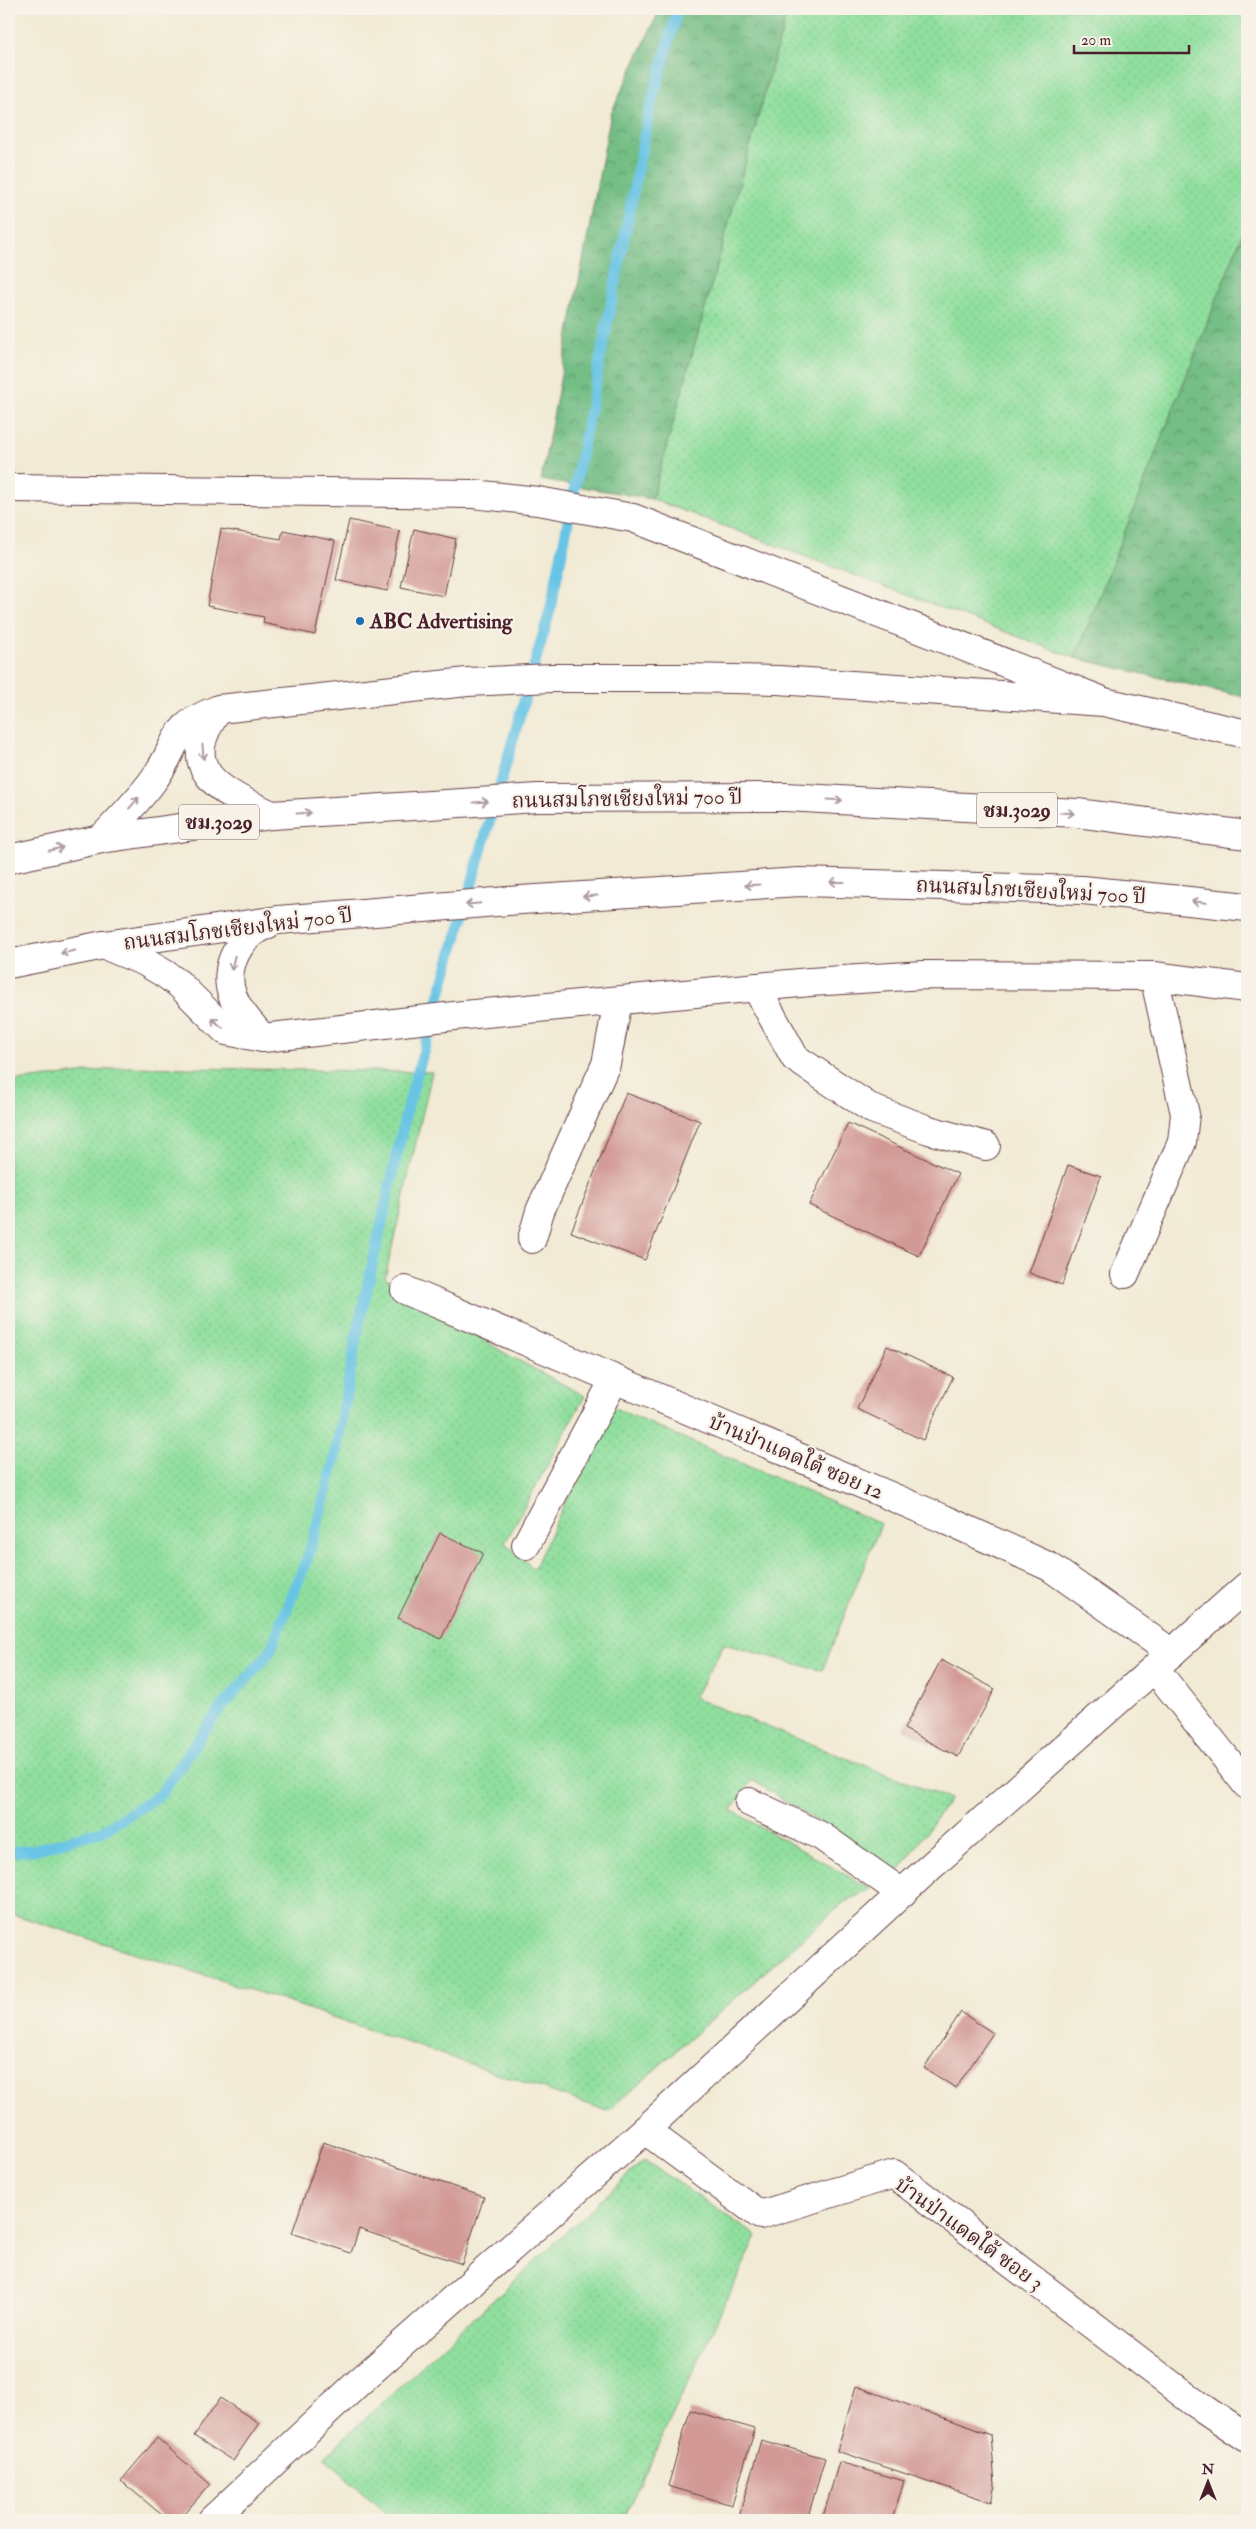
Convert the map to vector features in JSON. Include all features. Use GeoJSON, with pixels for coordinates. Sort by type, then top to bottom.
{"type":"FeatureCollection","features":[{"type":"Feature","properties":{"kind":"main road"},"geometry":{"type":"LineString","coordinates":[[9,488],[463,493],[538,501],[633,518],[1104,702],[1247,734]]}},
{"type":"Feature","properties":{"kind":"main road"},"geometry":{"type":"LineString","coordinates":[[101,839],[154,780],[183,727],[198,716],[219,709],[467,682],[552,678],[778,680],[1104,702]]}},
{"type":"Feature","properties":{"kind":"main road"},"geometry":{"type":"LineString","coordinates":[[219,709],[208,724],[203,737],[202,753],[205,767],[218,787],[232,796],[272,815]]}},
{"type":"Feature","properties":{"kind":"main road","name":"ถนนสมโภชเชียงใหม่ 700 ปี"},"geometry":{"type":"LineString","coordinates":[[9,859],[101,839],[272,815],[538,798],[786,797],[1078,813],[1247,835]]}},
{"type":"Feature","properties":{"kind":"main road","name":"ถนนสมโภชเชียงใหม่ 700 ปี"},"geometry":{"type":"LineString","coordinates":[[9,964],[104,945],[278,920],[521,900],[800,882],[1083,890],[1247,907]]}},
{"type":"Feature","properties":{"kind":"main road"},"geometry":{"type":"LineString","coordinates":[[262,1038],[239,1009],[232,995],[231,971],[239,946],[250,933],[278,920]]}},
{"type":"Feature","properties":{"kind":"main road"},"geometry":{"type":"LineString","coordinates":[[104,945],[145,962],[165,974],[226,1031],[262,1038],[454,1016],[756,987],[924,974],[1154,976],[1247,988]]}},
{"type":"Feature","properties":{"kind":"main road"},"geometry":{"type":"LineString","coordinates":[[1125,1274],[1182,1142],[1185,1114],[1154,976]]}},
{"type":"Feature","properties":{"kind":"main road"},"geometry":{"type":"LineString","coordinates":[[756,987],[795,1058],[872,1108],[929,1130],[986,1146]]}},
{"type":"Feature","properties":{"kind":"main road"},"geometry":{"type":"LineString","coordinates":[[532,1239],[540,1211],[606,1064],[618,1001]]}},
{"type":"Feature","properties":{"kind":"main road","name":"บ้านป่าแดดใต้ ซอย 12"},"geometry":{"type":"LineString","coordinates":[[405,1290],[944,1519],[1050,1567],[1163,1661],[1247,1785]]}},
{"type":"Feature","properties":{"kind":"main road"},"geometry":{"type":"LineString","coordinates":[[526,1546],[614,1380]]}},
{"type":"Feature","properties":{"kind":"main road"},"geometry":{"type":"LineString","coordinates":[[212,2520],[358,2382],[645,2130],[902,1893],[1247,1586]]}},
{"type":"Feature","properties":{"kind":"main road"},"geometry":{"type":"LineString","coordinates":[[749,1802],[821,1836],[902,1893]]}},
{"type":"Feature","properties":{"kind":"main road","name":"บ้านป่าแดดใต้ ซอย 3"},"geometry":{"type":"LineString","coordinates":[[645,2130],[760,2215],[894,2174],[1195,2403],[1247,2438]]}},
{"type":"Feature","properties":{"kind":"green space"},"geometry":{"type":"Polygon","coordinates":[[[660,9],[788,9],[652,499],[541,480],[611,113],[660,9]]]}},
{"type":"Feature","properties":{"kind":"green space"},"geometry":{"type":"Polygon","coordinates":[[[788,9],[1247,9],[1247,222],[1075,658],[652,499],[788,9]]]}},
{"type":"Feature","properties":{"kind":"green space"},"geometry":{"type":"Polygon","coordinates":[[[1247,222],[1247,698],[1075,658],[1247,222]]]}},
{"type":"Feature","properties":{"kind":"green space"},"geometry":{"type":"Polygon","coordinates":[[[128,1067],[432,1072],[385,1278],[503,1352],[585,1396],[505,1543],[534,1569],[610,1406],[881,1524],[822,1671],[724,1644],[694,1698],[950,1799],[898,1872],[752,1780],[731,1810],[871,1889],[843,1903],[608,2111],[282,2000],[9,1913],[9,1082],[128,1067]]]}},
{"type":"Feature","properties":{"kind":"green space"},"geometry":{"type":"Polygon","coordinates":[[[644,2160],[757,2236],[623,2520],[393,2520],[324,2457],[644,2160]]]}},
{"type":"Feature","properties":{"kind":"building"},"geometry":{"type":"Polygon","coordinates":[[[349,520],[400,531],[387,591],[336,580],[349,520]]]}},
{"type":"Feature","properties":{"kind":"building"},"geometry":{"type":"Polygon","coordinates":[[[221,529],[281,539],[283,530],[335,541],[315,635],[263,623],[264,617],[207,606],[221,529]]]}},
{"type":"Feature","properties":{"kind":"building"},"geometry":{"type":"Polygon","coordinates":[[[414,529],[456,539],[444,596],[401,587],[414,529]]]}},
{"type":"Feature","properties":{"kind":"building"},"geometry":{"type":"Polygon","coordinates":[[[626,1093],[700,1121],[645,1260],[571,1232],[626,1093]]]}},
{"type":"Feature","properties":{"kind":"building"},"geometry":{"type":"Polygon","coordinates":[[[848,1123],[958,1174],[919,1256],[809,1205],[848,1123]]]}},
{"type":"Feature","properties":{"kind":"building"},"geometry":{"type":"Polygon","coordinates":[[[1068,1165],[1101,1176],[1062,1285],[1029,1273],[1068,1165]]]}},
{"type":"Feature","properties":{"kind":"building"},"geometry":{"type":"Polygon","coordinates":[[[887,1346],[953,1377],[923,1440],[857,1409],[887,1346]]]}},
{"type":"Feature","properties":{"kind":"building"},"geometry":{"type":"Polygon","coordinates":[[[440,1533],[483,1553],[441,1639],[398,1618],[440,1533]]]}},
{"type":"Feature","properties":{"kind":"building"},"geometry":{"type":"Polygon","coordinates":[[[941,1660],[995,1689],[958,1757],[904,1729],[941,1660]]]}},
{"type":"Feature","properties":{"kind":"building"},"geometry":{"type":"Polygon","coordinates":[[[961,2012],[993,2033],[956,2088],[924,2068],[961,2012]]]}},
{"type":"Feature","properties":{"kind":"building"},"geometry":{"type":"Polygon","coordinates":[[[323,2142],[484,2197],[462,2264],[359,2229],[351,2253],[292,2233],[323,2142]]]}},
{"type":"Feature","properties":{"kind":"building"},"geometry":{"type":"Polygon","coordinates":[[[856,2386],[991,2435],[995,2485],[991,2502],[837,2451],[856,2386]]]}},
{"type":"Feature","properties":{"kind":"building"},"geometry":{"type":"Polygon","coordinates":[[[220,2398],[259,2423],[233,2461],[194,2436],[220,2398]]]}},
{"type":"Feature","properties":{"kind":"building"},"geometry":{"type":"Polygon","coordinates":[[[690,2410],[755,2429],[732,2505],[668,2486],[690,2410]]]}},
{"type":"Feature","properties":{"kind":"building"},"geometry":{"type":"Polygon","coordinates":[[[157,2438],[210,2484],[179,2520],[168,2520],[121,2481],[157,2438]]]}},
{"type":"Feature","properties":{"kind":"building"},"geometry":{"type":"Polygon","coordinates":[[[761,2440],[825,2458],[807,2520],[755,2520],[739,2516],[761,2440]]]}},
{"type":"Feature","properties":{"kind":"building"},"geometry":{"type":"Polygon","coordinates":[[[839,2462],[904,2481],[892,2520],[822,2520],[839,2462]]]}},
{"type":"Feature","properties":{"kind":"waterway"},"geometry":{"type":"LineString","coordinates":[[9,1852],[33,1850],[102,1831],[160,1795],[216,1714],[270,1652],[310,1551],[335,1458],[356,1338],[407,1109],[551,607],[650,108],[678,9]]}},
{"type":"Feature","properties":{"kind":"place","name":"ABC Advertising"},"geometry":{"type":"Point","coordinates":[360,621]}}]}
